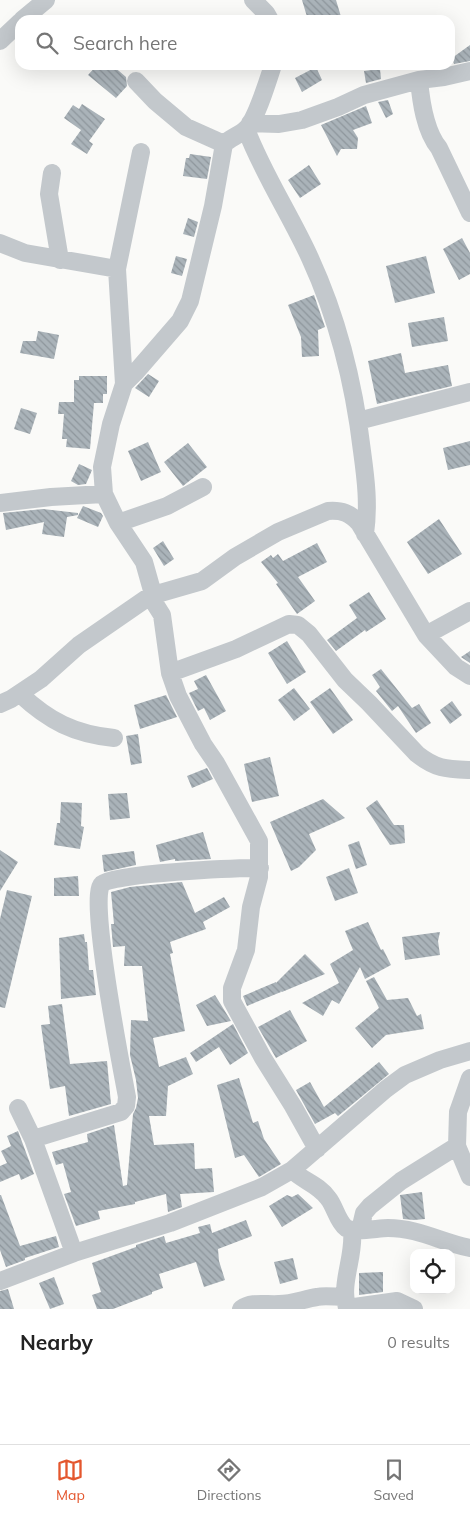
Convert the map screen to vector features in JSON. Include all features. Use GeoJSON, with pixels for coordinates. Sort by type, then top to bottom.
{"type":"FeatureCollection","features":[{"type":"Feature","properties":{"kind":"street"},"geometry":{"type":"LineString","coordinates":[[28,15],[46,0]]}},
{"type":"Feature","properties":{"kind":"street"},"geometry":{"type":"LineString","coordinates":[[253,0],[267,15]]}},
{"type":"Feature","properties":{"kind":"street"},"geometry":{"type":"LineString","coordinates":[[0,41],[15,27]]}},
{"type":"Feature","properties":{"kind":"street"},"geometry":{"type":"LineString","coordinates":[[124,384],[136,373],[180,321],[190,301],[213,206],[224,144],[229,138],[248,126],[255,114],[271,70]]}},
{"type":"Feature","properties":{"kind":"street"},"geometry":{"type":"LineString","coordinates":[[248,126],[302,120],[364,95],[419,80],[470,71]]}},
{"type":"Feature","properties":{"kind":"street"},"geometry":{"type":"LineString","coordinates":[[419,80],[424,112],[434,142],[439,148],[470,213]]}},
{"type":"Feature","properties":{"kind":"street"},"geometry":{"type":"LineString","coordinates":[[136,81],[155,101],[186,127],[224,144]]}},
{"type":"Feature","properties":{"kind":"street"},"geometry":{"type":"LineString","coordinates":[[248,126],[264,171],[310,257],[335,318],[348,362],[367,492],[368,510],[365,534]]}},
{"type":"Feature","properties":{"kind":"street"},"geometry":{"type":"LineString","coordinates":[[141,152],[117,270],[124,384],[111,424],[102,467],[104,494],[118,523],[144,562],[152,595],[162,615],[170,673],[178,696],[203,744],[216,762],[232,795],[242,808],[259,841],[260,868],[251,907],[246,950],[232,988],[232,1001],[263,1058],[317,1149]]}},
{"type":"Feature","properties":{"kind":"street"},"geometry":{"type":"LineString","coordinates":[[52,173],[49,194],[60,260]]}},
{"type":"Feature","properties":{"kind":"street"},"geometry":{"type":"LineString","coordinates":[[0,243],[25,253],[117,270]]}},
{"type":"Feature","properties":{"kind":"street"},"geometry":{"type":"LineString","coordinates":[[358,421],[470,392]]}},
{"type":"Feature","properties":{"kind":"street"},"geometry":{"type":"LineString","coordinates":[[118,523],[168,506],[203,487]]}},
{"type":"Feature","properties":{"kind":"street"},"geometry":{"type":"LineString","coordinates":[[0,503],[51,497],[104,494]]}},
{"type":"Feature","properties":{"kind":"street"},"geometry":{"type":"LineString","coordinates":[[0,704],[20,694],[41,679],[79,646],[152,595],[202,581],[278,532],[328,511],[346,512],[353,516],[426,635],[456,667],[470,676]]}},
{"type":"Feature","properties":{"kind":"street"},"geometry":{"type":"LineString","coordinates":[[426,635],[470,611]]}},
{"type":"Feature","properties":{"kind":"street"},"geometry":{"type":"LineString","coordinates":[[170,673],[236,649],[289,624],[298,625],[309,634],[345,680],[370,703],[417,754],[425,760],[445,769],[470,770]]}},
{"type":"Feature","properties":{"kind":"street"},"geometry":{"type":"LineString","coordinates":[[20,694],[47,715],[73,730],[85,735],[114,738]]}},
{"type":"Feature","properties":{"kind":"street"},"geometry":{"type":"LineString","coordinates":[[33,1140],[121,1112],[126,1106],[127,1097],[108,989],[102,942],[98,891],[102,884],[113,879],[145,875],[210,869],[260,868]]}},
{"type":"Feature","properties":{"kind":"street"},"geometry":{"type":"LineString","coordinates":[[0,1281],[74,1253],[170,1223],[249,1193],[292,1170],[386,1089],[405,1075],[440,1060],[470,1052]]}},
{"type":"Feature","properties":{"kind":"street"},"geometry":{"type":"LineString","coordinates":[[470,1078],[458,1112],[458,1146],[470,1177]]}},
{"type":"Feature","properties":{"kind":"street"},"geometry":{"type":"LineString","coordinates":[[18,1108],[33,1140],[74,1253]]}},
{"type":"Feature","properties":{"kind":"street"},"geometry":{"type":"LineString","coordinates":[[346,1305],[346,1277],[356,1230],[364,1213],[401,1181],[458,1146]]}},
{"type":"Feature","properties":{"kind":"street"},"geometry":{"type":"LineString","coordinates":[[292,1170],[298,1177],[316,1185],[323,1191],[346,1228],[356,1230],[409,1229],[448,1243],[470,1248]]}},
{"type":"Feature","properties":{"kind":"street"},"geometry":{"type":"LineString","coordinates":[[241,1309],[253,1304],[288,1303],[318,1296],[346,1305],[397,1301],[414,1309]]}},
{"type":"Feature","properties":{"kind":"building"},"geometry":{"type":"Polygon","coordinates":[[[302,0],[336,0],[340,15],[306,15],[302,0]]]}},
{"type":"Feature","properties":{"kind":"building"},"geometry":{"type":"Polygon","coordinates":[[[470,45],[470,61],[455,64],[455,56],[470,45]]]}},
{"type":"Feature","properties":{"kind":"building"},"geometry":{"type":"Polygon","coordinates":[[[92,70],[118,70],[126,77],[127,86],[116,98],[88,75],[92,70]]]}},
{"type":"Feature","properties":{"kind":"building"},"geometry":{"type":"Polygon","coordinates":[[[310,70],[317,70],[322,80],[302,92],[295,78],[310,70]]]}},
{"type":"Feature","properties":{"kind":"building"},"geometry":{"type":"Polygon","coordinates":[[[380,70],[381,79],[366,83],[364,71],[380,70]]]}},
{"type":"Feature","properties":{"kind":"building"},"geometry":{"type":"Polygon","coordinates":[[[388,100],[393,114],[386,118],[378,102],[388,100]]]}},
{"type":"Feature","properties":{"kind":"building"},"geometry":{"type":"Polygon","coordinates":[[[82,104],[105,119],[89,141],[93,144],[87,154],[71,144],[81,130],[64,118],[73,105],[79,109],[82,104]]]}},
{"type":"Feature","properties":{"kind":"building"},"geometry":{"type":"Polygon","coordinates":[[[366,106],[372,123],[353,130],[358,138],[357,149],[341,149],[337,156],[321,125],[366,106]]]}},
{"type":"Feature","properties":{"kind":"building"},"geometry":{"type":"Polygon","coordinates":[[[190,154],[211,157],[207,179],[183,176],[186,158],[189,158],[190,154]]]}},
{"type":"Feature","properties":{"kind":"building"},"geometry":{"type":"Polygon","coordinates":[[[309,165],[321,184],[300,198],[288,180],[309,165]]]}},
{"type":"Feature","properties":{"kind":"building"},"geometry":{"type":"Polygon","coordinates":[[[188,218],[198,222],[194,237],[183,234],[188,218]]]}},
{"type":"Feature","properties":{"kind":"building"},"geometry":{"type":"Polygon","coordinates":[[[462,238],[470,253],[470,274],[459,280],[443,249],[462,238]]]}},
{"type":"Feature","properties":{"kind":"building"},"geometry":{"type":"Polygon","coordinates":[[[176,256],[187,259],[182,276],[171,273],[176,256]]]}},
{"type":"Feature","properties":{"kind":"building"},"geometry":{"type":"Polygon","coordinates":[[[426,256],[435,293],[395,303],[386,266],[426,256]]]}},
{"type":"Feature","properties":{"kind":"building"},"geometry":{"type":"Polygon","coordinates":[[[314,295],[325,327],[318,330],[319,356],[302,357],[301,337],[288,305],[314,295]]]}},
{"type":"Feature","properties":{"kind":"building"},"geometry":{"type":"Polygon","coordinates":[[[444,317],[448,341],[412,347],[408,323],[444,317]]]}},
{"type":"Feature","properties":{"kind":"building"},"geometry":{"type":"Polygon","coordinates":[[[38,331],[59,335],[54,359],[20,353],[23,341],[36,341],[38,331]]]}},
{"type":"Feature","properties":{"kind":"building"},"geometry":{"type":"Polygon","coordinates":[[[401,353],[405,373],[448,365],[452,386],[377,404],[368,361],[401,353]]]}},
{"type":"Feature","properties":{"kind":"building"},"geometry":{"type":"Polygon","coordinates":[[[148,374],[159,381],[149,397],[135,388],[148,374]]]}},
{"type":"Feature","properties":{"kind":"building"},"geometry":{"type":"Polygon","coordinates":[[[79,376],[107,376],[107,394],[103,394],[103,403],[94,403],[90,449],[66,447],[67,439],[62,439],[64,414],[58,414],[59,402],[74,402],[74,380],[79,380],[79,376]]]}},
{"type":"Feature","properties":{"kind":"building"},"geometry":{"type":"Polygon","coordinates":[[[21,408],[37,413],[30,434],[14,429],[21,408]]]}},
{"type":"Feature","properties":{"kind":"building"},"geometry":{"type":"Polygon","coordinates":[[[470,441],[470,465],[448,470],[443,448],[470,441]]]}},
{"type":"Feature","properties":{"kind":"building"},"geometry":{"type":"Polygon","coordinates":[[[148,442],[161,472],[141,481],[128,451],[148,442]]]}},
{"type":"Feature","properties":{"kind":"building"},"geometry":{"type":"Polygon","coordinates":[[[188,443],[207,467],[183,486],[164,462],[188,443]]]}},
{"type":"Feature","properties":{"kind":"building"},"geometry":{"type":"Polygon","coordinates":[[[79,464],[92,470],[86,484],[78,485],[71,481],[79,464]]]}},
{"type":"Feature","properties":{"kind":"building"},"geometry":{"type":"Polygon","coordinates":[[[83,506],[101,513],[103,516],[98,527],[77,518],[83,506]]]}},
{"type":"Feature","properties":{"kind":"building"},"geometry":{"type":"Polygon","coordinates":[[[43,509],[78,513],[78,515],[67,517],[64,537],[42,534],[44,522],[6,530],[3,513],[43,509]]]}},
{"type":"Feature","properties":{"kind":"building"},"geometry":{"type":"Polygon","coordinates":[[[439,519],[462,554],[428,574],[407,542],[439,519]]]}},
{"type":"Feature","properties":{"kind":"building"},"geometry":{"type":"Polygon","coordinates":[[[163,541],[174,559],[164,566],[153,548],[163,541]]]}},
{"type":"Feature","properties":{"kind":"building"},"geometry":{"type":"Polygon","coordinates":[[[317,543],[327,562],[298,577],[315,601],[297,614],[276,584],[278,583],[261,562],[271,555],[273,558],[278,554],[283,561],[317,543]]]}},
{"type":"Feature","properties":{"kind":"building"},"geometry":{"type":"Polygon","coordinates":[[[369,592],[386,619],[366,632],[365,630],[336,651],[327,640],[357,618],[349,605],[369,592]]]}},
{"type":"Feature","properties":{"kind":"building"},"geometry":{"type":"Polygon","coordinates":[[[287,641],[306,672],[287,684],[268,653],[287,641]]]}},
{"type":"Feature","properties":{"kind":"building"},"geometry":{"type":"Polygon","coordinates":[[[470,651],[470,663],[461,657],[470,651]]]}},
{"type":"Feature","properties":{"kind":"building"},"geometry":{"type":"Polygon","coordinates":[[[381,669],[412,708],[419,704],[431,723],[416,733],[398,706],[392,711],[376,691],[380,687],[372,675],[381,669]]]}},
{"type":"Feature","properties":{"kind":"building"},"geometry":{"type":"Polygon","coordinates":[[[206,675],[226,711],[210,720],[204,708],[198,711],[189,693],[198,689],[194,681],[206,675]]]}},
{"type":"Feature","properties":{"kind":"building"},"geometry":{"type":"Polygon","coordinates":[[[294,688],[310,709],[294,721],[278,700],[294,688]]]}},
{"type":"Feature","properties":{"kind":"building"},"geometry":{"type":"Polygon","coordinates":[[[330,688],[353,720],[333,734],[310,702],[330,688]]]}},
{"type":"Feature","properties":{"kind":"building"},"geometry":{"type":"Polygon","coordinates":[[[166,695],[177,717],[140,729],[134,705],[166,695]]]}},
{"type":"Feature","properties":{"kind":"building"},"geometry":{"type":"Polygon","coordinates":[[[452,701],[462,715],[450,724],[440,710],[452,701]]]}},
{"type":"Feature","properties":{"kind":"building"},"geometry":{"type":"Polygon","coordinates":[[[138,734],[142,763],[131,765],[126,736],[138,734]]]}},
{"type":"Feature","properties":{"kind":"building"},"geometry":{"type":"Polygon","coordinates":[[[270,757],[279,796],[252,802],[244,764],[270,757]]]}},
{"type":"Feature","properties":{"kind":"building"},"geometry":{"type":"Polygon","coordinates":[[[207,768],[213,779],[192,788],[187,776],[207,768]]]}},
{"type":"Feature","properties":{"kind":"building"},"geometry":{"type":"Polygon","coordinates":[[[127,793],[130,818],[110,820],[108,794],[127,793]]]}},
{"type":"Feature","properties":{"kind":"building"},"geometry":{"type":"Polygon","coordinates":[[[323,799],[345,818],[309,834],[316,850],[299,867],[291,871],[270,822],[323,799]]]}},
{"type":"Feature","properties":{"kind":"building"},"geometry":{"type":"Polygon","coordinates":[[[377,800],[394,825],[404,825],[405,843],[390,845],[366,808],[377,800]]]}},
{"type":"Feature","properties":{"kind":"building"},"geometry":{"type":"Polygon","coordinates":[[[61,802],[82,803],[81,826],[84,827],[80,849],[54,845],[57,823],[60,823],[61,802]]]}},
{"type":"Feature","properties":{"kind":"building"},"geometry":{"type":"Polygon","coordinates":[[[203,832],[211,859],[175,861],[175,859],[160,862],[156,845],[203,832]]]}},
{"type":"Feature","properties":{"kind":"building"},"geometry":{"type":"Polygon","coordinates":[[[359,841],[367,865],[356,869],[348,845],[359,841]]]}},
{"type":"Feature","properties":{"kind":"building"},"geometry":{"type":"Polygon","coordinates":[[[0,850],[18,862],[0,891],[0,850]]]}},
{"type":"Feature","properties":{"kind":"building"},"geometry":{"type":"Polygon","coordinates":[[[134,851],[136,865],[104,872],[102,855],[134,851]]]}},
{"type":"Feature","properties":{"kind":"building"},"geometry":{"type":"Polygon","coordinates":[[[349,868],[358,893],[335,901],[326,877],[349,868]]]}},
{"type":"Feature","properties":{"kind":"building"},"geometry":{"type":"Polygon","coordinates":[[[78,876],[79,896],[54,896],[54,878],[78,876]]]}},
{"type":"Feature","properties":{"kind":"building"},"geometry":{"type":"Polygon","coordinates":[[[182,882],[195,913],[224,897],[230,907],[203,922],[206,929],[170,942],[173,953],[170,954],[185,1031],[153,1038],[159,1067],[186,1057],[193,1074],[168,1086],[166,1116],[149,1116],[154,1145],[194,1143],[195,1169],[212,1168],[214,1192],[180,1194],[182,1207],[168,1212],[166,1194],[135,1202],[135,1204],[98,1211],[100,1219],[76,1226],[64,1194],[71,1192],[63,1163],[56,1165],[52,1152],[88,1142],[87,1134],[114,1125],[123,1186],[127,1185],[133,1114],[138,1098],[130,1055],[131,1020],[148,1021],[142,966],[124,966],[125,946],[113,947],[111,924],[114,924],[111,892],[130,887],[182,882]]]}},
{"type":"Feature","properties":{"kind":"building"},"geometry":{"type":"Polygon","coordinates":[[[7,890],[32,896],[5,1008],[0,1007],[0,919],[7,890]]]}},
{"type":"Feature","properties":{"kind":"building"},"geometry":{"type":"Polygon","coordinates":[[[368,922],[381,950],[383,949],[391,965],[365,979],[360,967],[339,1004],[332,1000],[323,1016],[302,1003],[339,983],[330,964],[353,950],[345,931],[368,922]]]}},
{"type":"Feature","properties":{"kind":"building"},"geometry":{"type":"Polygon","coordinates":[[[440,932],[438,941],[440,955],[405,960],[402,937],[440,932]]]}},
{"type":"Feature","properties":{"kind":"building"},"geometry":{"type":"Polygon","coordinates":[[[84,934],[85,942],[87,942],[89,970],[93,970],[96,995],[61,999],[59,938],[84,934]]]}},
{"type":"Feature","properties":{"kind":"building"},"geometry":{"type":"Polygon","coordinates":[[[305,954],[325,974],[247,1006],[243,996],[276,983],[305,954]]]}},
{"type":"Feature","properties":{"kind":"building"},"geometry":{"type":"Polygon","coordinates":[[[374,977],[387,1000],[408,998],[417,1016],[421,1014],[424,1029],[386,1035],[372,1048],[355,1028],[379,1008],[366,981],[374,977]]]}},
{"type":"Feature","properties":{"kind":"building"},"geometry":{"type":"Polygon","coordinates":[[[215,995],[231,1021],[207,1026],[196,1005],[215,995]]]}},
{"type":"Feature","properties":{"kind":"building"},"geometry":{"type":"Polygon","coordinates":[[[62,1004],[70,1064],[107,1061],[111,1104],[69,1116],[65,1086],[50,1089],[41,1025],[50,1024],[48,1006],[62,1004]]]}},
{"type":"Feature","properties":{"kind":"building"},"geometry":{"type":"Polygon","coordinates":[[[290,1010],[307,1041],[276,1058],[258,1027],[290,1010]]]}},
{"type":"Feature","properties":{"kind":"building"},"geometry":{"type":"Polygon","coordinates":[[[233,1024],[248,1053],[230,1065],[219,1047],[196,1062],[190,1053],[233,1024]]]}},
{"type":"Feature","properties":{"kind":"building"},"geometry":{"type":"Polygon","coordinates":[[[379,1062],[389,1074],[338,1116],[335,1113],[315,1124],[296,1090],[310,1082],[324,1107],[379,1062]]]}},
{"type":"Feature","properties":{"kind":"building"},"geometry":{"type":"Polygon","coordinates":[[[239,1078],[253,1123],[258,1121],[264,1139],[281,1164],[259,1177],[244,1155],[235,1158],[217,1085],[239,1078]]]}},
{"type":"Feature","properties":{"kind":"building"},"geometry":{"type":"Polygon","coordinates":[[[18,1131],[34,1174],[21,1180],[19,1174],[0,1182],[0,1166],[7,1163],[1,1151],[11,1146],[7,1136],[18,1131]]]}},
{"type":"Feature","properties":{"kind":"building"},"geometry":{"type":"Polygon","coordinates":[[[422,1192],[425,1219],[403,1219],[400,1195],[422,1192]]]}},
{"type":"Feature","properties":{"kind":"building"},"geometry":{"type":"Polygon","coordinates":[[[298,1194],[313,1208],[282,1227],[269,1206],[287,1195],[292,1197],[298,1194]]]}},
{"type":"Feature","properties":{"kind":"building"},"geometry":{"type":"Polygon","coordinates":[[[0,1195],[20,1246],[56,1236],[59,1247],[25,1258],[25,1260],[6,1267],[0,1250],[0,1195]]]}},
{"type":"Feature","properties":{"kind":"building"},"geometry":{"type":"Polygon","coordinates":[[[246,1220],[252,1236],[218,1249],[219,1261],[225,1280],[204,1287],[196,1262],[159,1274],[163,1288],[152,1292],[152,1294],[113,1309],[97,1309],[92,1295],[101,1292],[92,1263],[164,1236],[166,1243],[200,1233],[198,1227],[210,1224],[212,1233],[246,1220]]]}},
{"type":"Feature","properties":{"kind":"building"},"geometry":{"type":"Polygon","coordinates":[[[293,1258],[298,1279],[280,1284],[274,1262],[293,1258]]]}},
{"type":"Feature","properties":{"kind":"building"},"geometry":{"type":"Polygon","coordinates":[[[383,1272],[383,1292],[359,1295],[359,1273],[383,1272]]]}},
{"type":"Feature","properties":{"kind":"building"},"geometry":{"type":"Polygon","coordinates":[[[54,1277],[64,1304],[50,1309],[39,1283],[54,1277]]]}},
{"type":"Feature","properties":{"kind":"building"},"geometry":{"type":"Polygon","coordinates":[[[8,1289],[14,1309],[0,1309],[0,1291],[8,1289]]]}}]}
